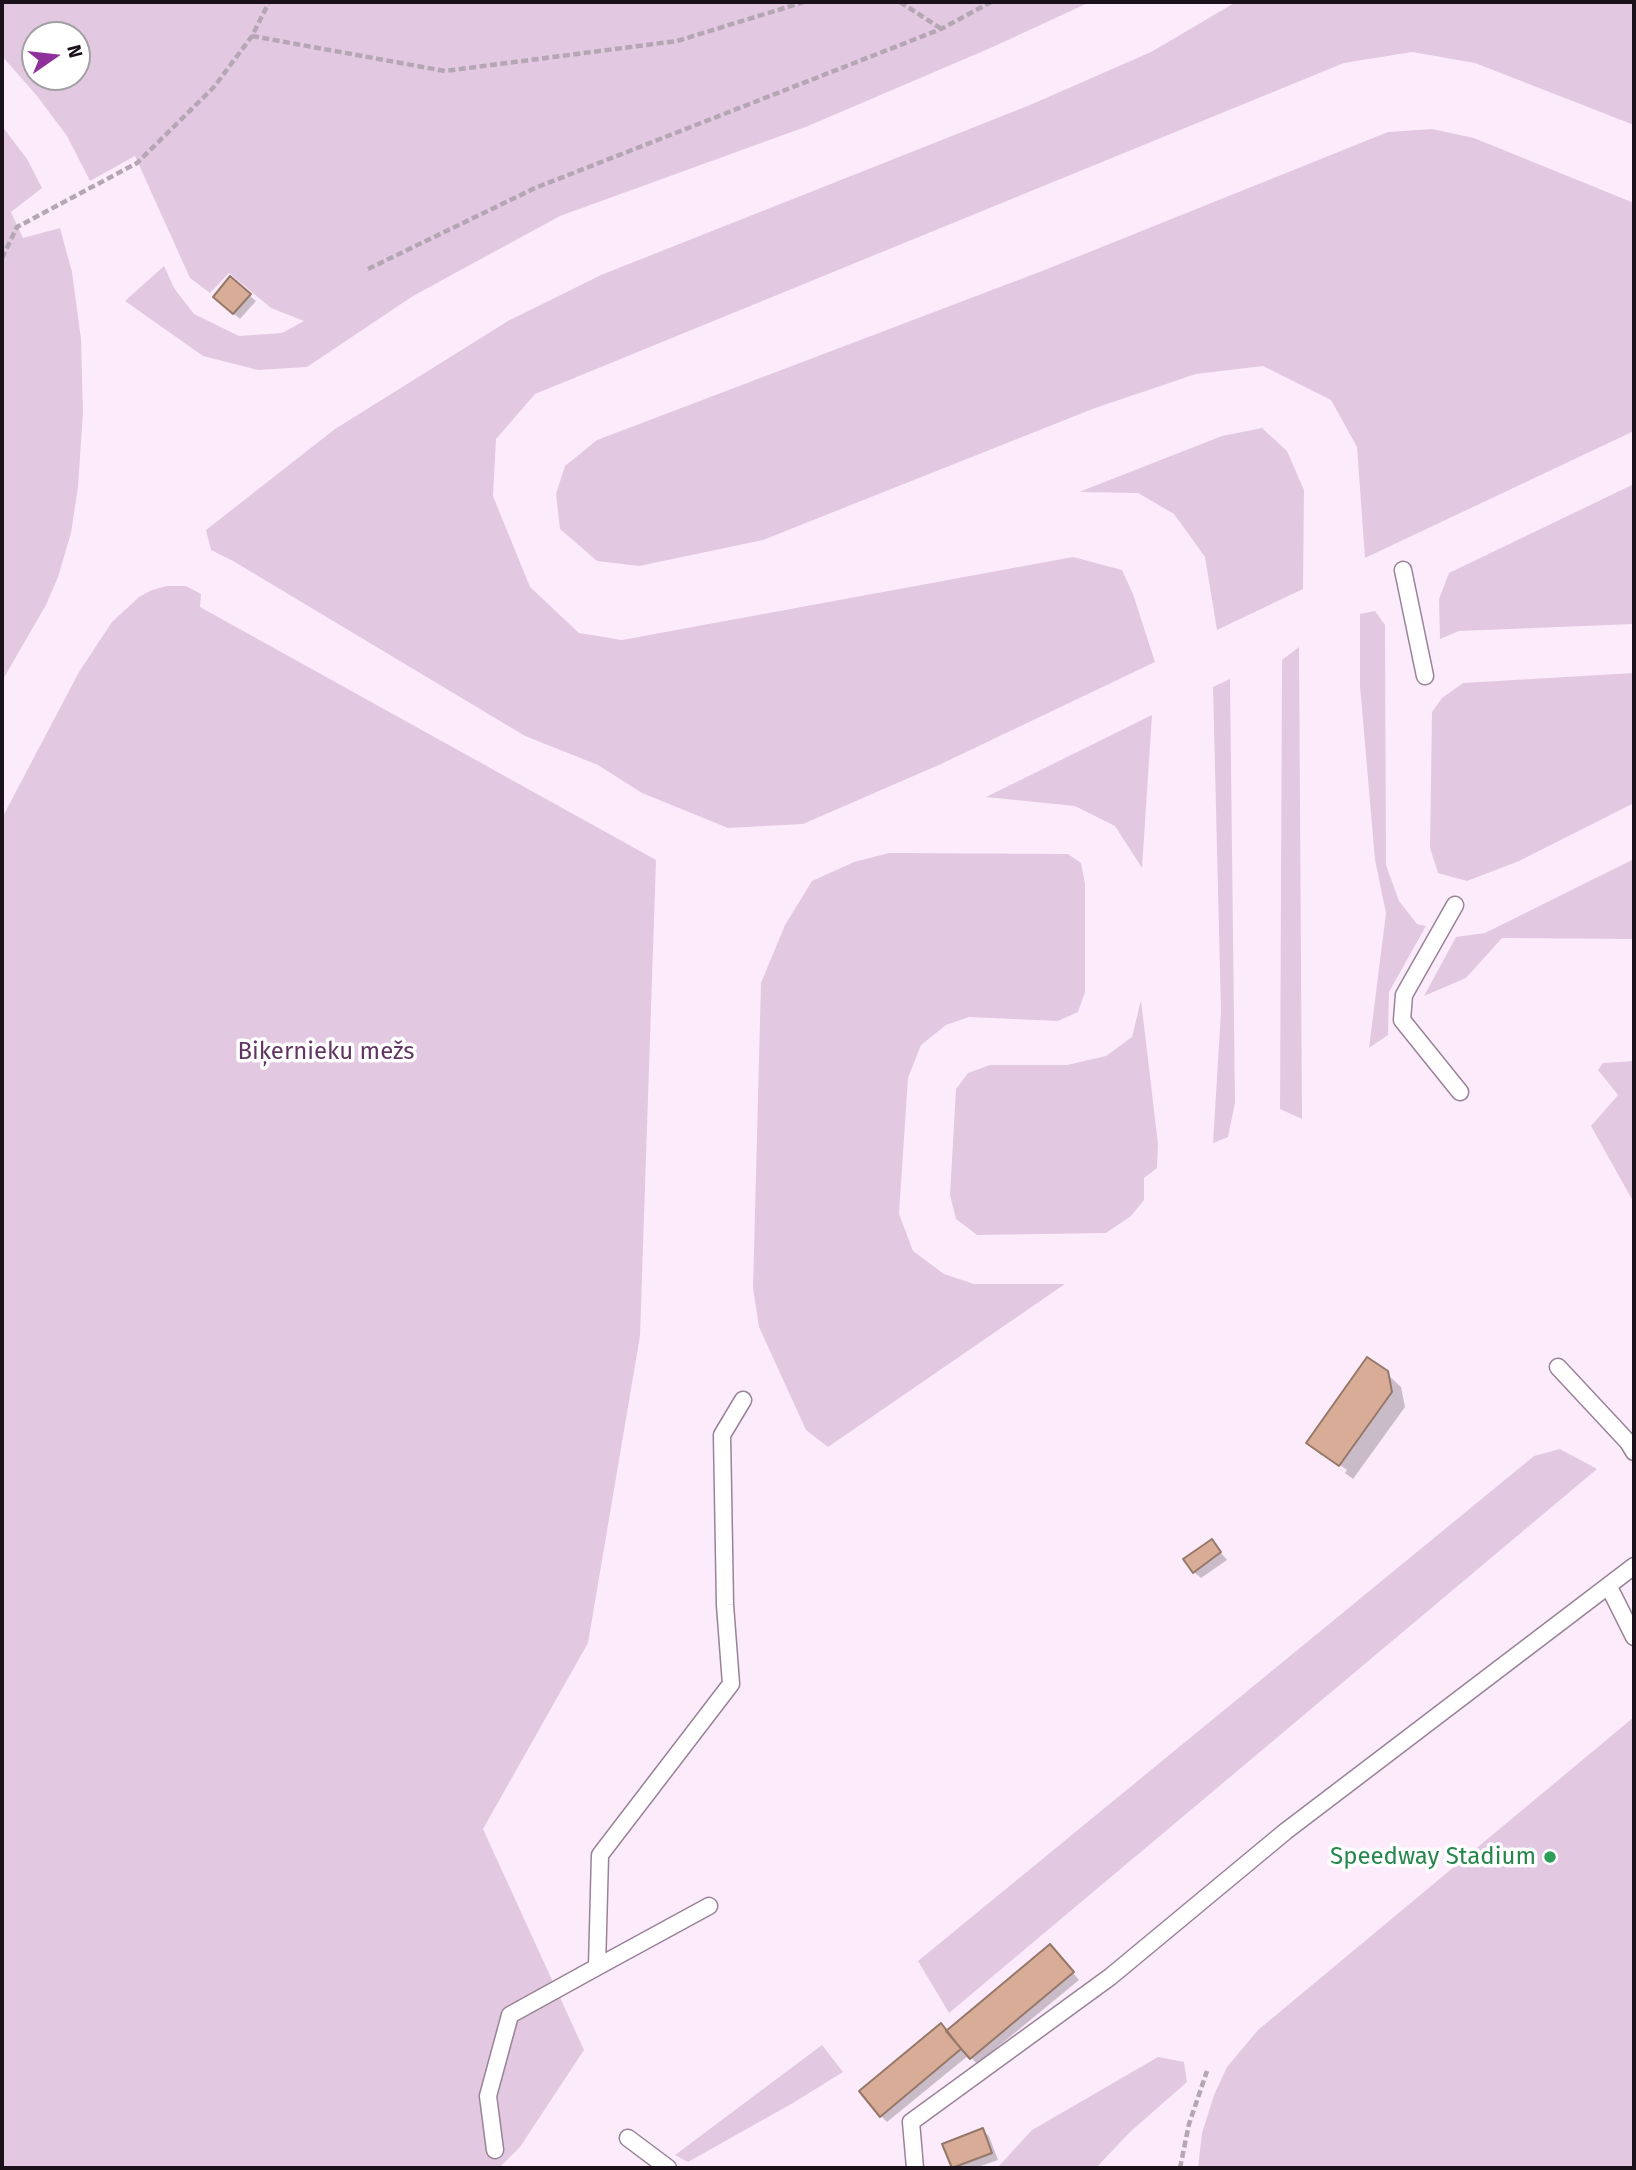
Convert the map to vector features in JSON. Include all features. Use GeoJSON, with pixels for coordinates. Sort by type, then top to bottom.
{"type":"FeatureCollection","features":[{"type":"Feature","properties":{"kind":"lane"},"geometry":{"type":"LineString","coordinates":[[1403,570],[1425,676]]}},
{"type":"Feature","properties":{"kind":"lane"},"geometry":{"type":"LineString","coordinates":[[1455,905],[1404,995],[1402,1020],[1460,1092]]}},
{"type":"Feature","properties":{"kind":"lane"},"geometry":{"type":"LineString","coordinates":[[1558,1367],[1634,1451]]}},
{"type":"Feature","properties":{"kind":"lane"},"geometry":{"type":"LineString","coordinates":[[597,1967],[600,1855],[731,1684],[725,1605],[722,1435],[743,1400]]}},
{"type":"Feature","properties":{"kind":"lane"},"geometry":{"type":"LineString","coordinates":[[915,2168],[911,2122],[1110,1977],[1286,1831],[1634,1566]]}},
{"type":"Feature","properties":{"kind":"lane"},"geometry":{"type":"LineString","coordinates":[[1609,1587],[1634,1637]]}},
{"type":"Feature","properties":{"kind":"lane"},"geometry":{"type":"LineString","coordinates":[[495,2150],[488,2096],[510,2015],[709,1906]]}},
{"type":"Feature","properties":{"kind":"lane"},"geometry":{"type":"LineString","coordinates":[[628,2138],[668,2168]]}},
{"type":"Feature","properties":{"kind":"path"},"geometry":{"type":"LineString","coordinates":[[2,258],[18,227],[137,163],[215,88],[252,36],[269,2]]}},
{"type":"Feature","properties":{"kind":"path"},"geometry":{"type":"LineString","coordinates":[[252,36],[444,71],[677,41],[804,2]]}},
{"type":"Feature","properties":{"kind":"path"},"geometry":{"type":"LineString","coordinates":[[900,2],[941,29]]}},
{"type":"Feature","properties":{"kind":"path"},"geometry":{"type":"LineString","coordinates":[[368,269],[535,188],[941,29],[991,2]]}},
{"type":"Feature","properties":{"kind":"path"},"geometry":{"type":"LineString","coordinates":[[1181,2168],[1189,2124],[1207,2071]]}},
{"type":"Feature","properties":{"kind":"green space"},"geometry":{"type":"Polygon","coordinates":[[[2,2],[1090,2],[808,126],[560,216],[413,296],[307,367],[258,370],[203,356],[125,301],[164,266],[174,288],[194,314],[239,336],[282,333],[304,321],[271,308],[229,273],[210,293],[190,278],[135,156],[90,181],[67,136],[33,91],[91,91],[91,21],[21,21],[21,78],[2,56],[2,2]]]}},
{"type":"Feature","properties":{"kind":"green space"},"geometry":{"type":"Polygon","coordinates":[[[1236,2],[1634,2],[1634,125],[1475,63],[1412,52],[1344,63],[535,394],[496,439],[493,496],[530,587],[579,633],[622,640],[1073,557],[1122,570],[1133,594],[1155,662],[941,764],[803,824],[728,828],[642,793],[598,765],[525,736],[211,550],[206,530],[335,429],[508,321],[601,275],[1030,105],[1151,52],[1236,2]]]}},
{"type":"Feature","properties":{"kind":"green space"},"geometry":{"type":"Polygon","coordinates":[[[2,126],[27,159],[42,188],[11,212],[23,238],[60,228],[72,272],[81,339],[83,412],[78,487],[71,533],[58,577],[46,605],[2,681],[2,126]]]}},
{"type":"Feature","properties":{"kind":"green space"},"geometry":{"type":"Polygon","coordinates":[[[1432,129],[1474,138],[1634,203],[1634,431],[1365,558],[1357,447],[1331,400],[1263,366],[1196,374],[1095,408],[763,540],[639,566],[597,561],[560,529],[556,494],[565,466],[597,440],[1042,271],[1388,132],[1432,129]]]}},
{"type":"Feature","properties":{"kind":"green space"},"geometry":{"type":"Polygon","coordinates":[[[1262,428],[1287,451],[1304,490],[1303,589],[1217,630],[1205,557],[1174,514],[1138,493],[1079,492],[1222,436],[1262,428]]]}},
{"type":"Feature","properties":{"kind":"green space"},"geometry":{"type":"Polygon","coordinates":[[[1634,484],[1634,624],[1459,631],[1440,639],[1439,599],[1449,573],[1634,484]]]}},
{"type":"Feature","properties":{"kind":"green space","name":"Biķernieku mežs"},"geometry":{"type":"Polygon","coordinates":[[[167,586],[186,586],[201,594],[200,607],[656,860],[640,1336],[588,1643],[483,1829],[584,2050],[520,2147],[499,2168],[2,2168],[2,818],[79,672],[112,622],[139,597],[167,586]]]}},
{"type":"Feature","properties":{"kind":"green space"},"geometry":{"type":"Polygon","coordinates":[[[1375,611],[1385,625],[1386,865],[1399,901],[1417,924],[1426,926],[1389,992],[1388,1035],[1369,1048],[1386,913],[1375,860],[1360,686],[1360,614],[1375,611]]]}},
{"type":"Feature","properties":{"kind":"green space"},"geometry":{"type":"Polygon","coordinates":[[[1299,647],[1302,1119],[1280,1109],[1282,660],[1299,647]]]}},
{"type":"Feature","properties":{"kind":"green space"},"geometry":{"type":"Polygon","coordinates":[[[1634,673],[1634,803],[1519,861],[1467,881],[1438,873],[1430,848],[1432,712],[1442,698],[1463,683],[1634,673]]]}},
{"type":"Feature","properties":{"kind":"green space"},"geometry":{"type":"Polygon","coordinates":[[[1230,679],[1235,1103],[1228,1137],[1213,1143],[1221,1012],[1213,687],[1230,679]]]}},
{"type":"Feature","properties":{"kind":"green space"},"geometry":{"type":"Polygon","coordinates":[[[1152,715],[1142,868],[1115,826],[1075,806],[986,797],[1152,715]]]}},
{"type":"Feature","properties":{"kind":"green space"},"geometry":{"type":"Polygon","coordinates":[[[889,853],[1068,854],[1081,863],[1085,884],[1085,992],[1078,1012],[1058,1021],[969,1017],[946,1025],[921,1045],[908,1078],[899,1214],[913,1251],[944,1274],[974,1284],[1065,1284],[828,1447],[806,1430],[759,1327],[753,1288],[761,983],[785,925],[812,881],[854,862],[889,853]]]}},
{"type":"Feature","properties":{"kind":"green space"},"geometry":{"type":"Polygon","coordinates":[[[1634,859],[1634,939],[1502,938],[1466,978],[1424,996],[1456,937],[1485,933],[1634,859]]]}},
{"type":"Feature","properties":{"kind":"green space"},"geometry":{"type":"Polygon","coordinates":[[[1141,1000],[1158,1144],[1157,1168],[1144,1178],[1144,1200],[1131,1216],[1106,1233],[977,1235],[956,1219],[950,1195],[956,1089],[968,1073],[990,1065],[1067,1065],[1106,1056],[1132,1037],[1141,1000]]]}},
{"type":"Feature","properties":{"kind":"green space"},"geometry":{"type":"Polygon","coordinates":[[[1634,1061],[1634,1203],[1591,1126],[1618,1095],[1598,1070],[1603,1063],[1634,1061]]]}},
{"type":"Feature","properties":{"kind":"green space"},"geometry":{"type":"Polygon","coordinates":[[[1560,1449],[1597,1469],[949,2013],[918,1961],[1534,1456],[1560,1449]]]}},
{"type":"Feature","properties":{"kind":"green space","name":"Speedway Stadium"},"geometry":{"type":"Polygon","coordinates":[[[1634,1717],[1634,2168],[1198,2168],[1202,2133],[1214,2095],[1227,2067],[1258,2030],[1634,1717]]]}},
{"type":"Feature","properties":{"kind":"green space"},"geometry":{"type":"Polygon","coordinates":[[[822,2045],[843,2072],[688,2162],[675,2155],[822,2045]]]}},
{"type":"Feature","properties":{"kind":"green space"},"geometry":{"type":"Polygon","coordinates":[[[1158,2057],[1184,2062],[1187,2082],[1129,2133],[1096,2168],[997,2168],[1032,2130],[1158,2057]]]}},
{"type":"Feature","properties":{"kind":"building"},"geometry":{"type":"Polygon","coordinates":[[[230,276],[251,294],[233,314],[213,297],[230,276]]]}},
{"type":"Feature","properties":{"kind":"building"},"geometry":{"type":"Polygon","coordinates":[[[1367,1357],[1388,1371],[1392,1392],[1339,1466],[1306,1443],[1367,1357]]]}},
{"type":"Feature","properties":{"kind":"building"},"geometry":{"type":"Polygon","coordinates":[[[1212,1539],[1221,1552],[1193,1573],[1183,1559],[1212,1539]]]}},
{"type":"Feature","properties":{"kind":"building"},"geometry":{"type":"Polygon","coordinates":[[[1050,1944],[1074,1972],[970,2059],[946,2031],[1050,1944]]]}},
{"type":"Feature","properties":{"kind":"building"},"geometry":{"type":"Polygon","coordinates":[[[941,2023],[961,2049],[880,2117],[859,2091],[941,2023]]]}},
{"type":"Feature","properties":{"kind":"building"},"geometry":{"type":"Polygon","coordinates":[[[983,2128],[992,2153],[952,2168],[942,2144],[983,2128]]]}},
{"type":"Feature","properties":{"kind":"place","name":"Speedway Stadium"},"geometry":{"type":"Point","coordinates":[1550,1857]}}]}
